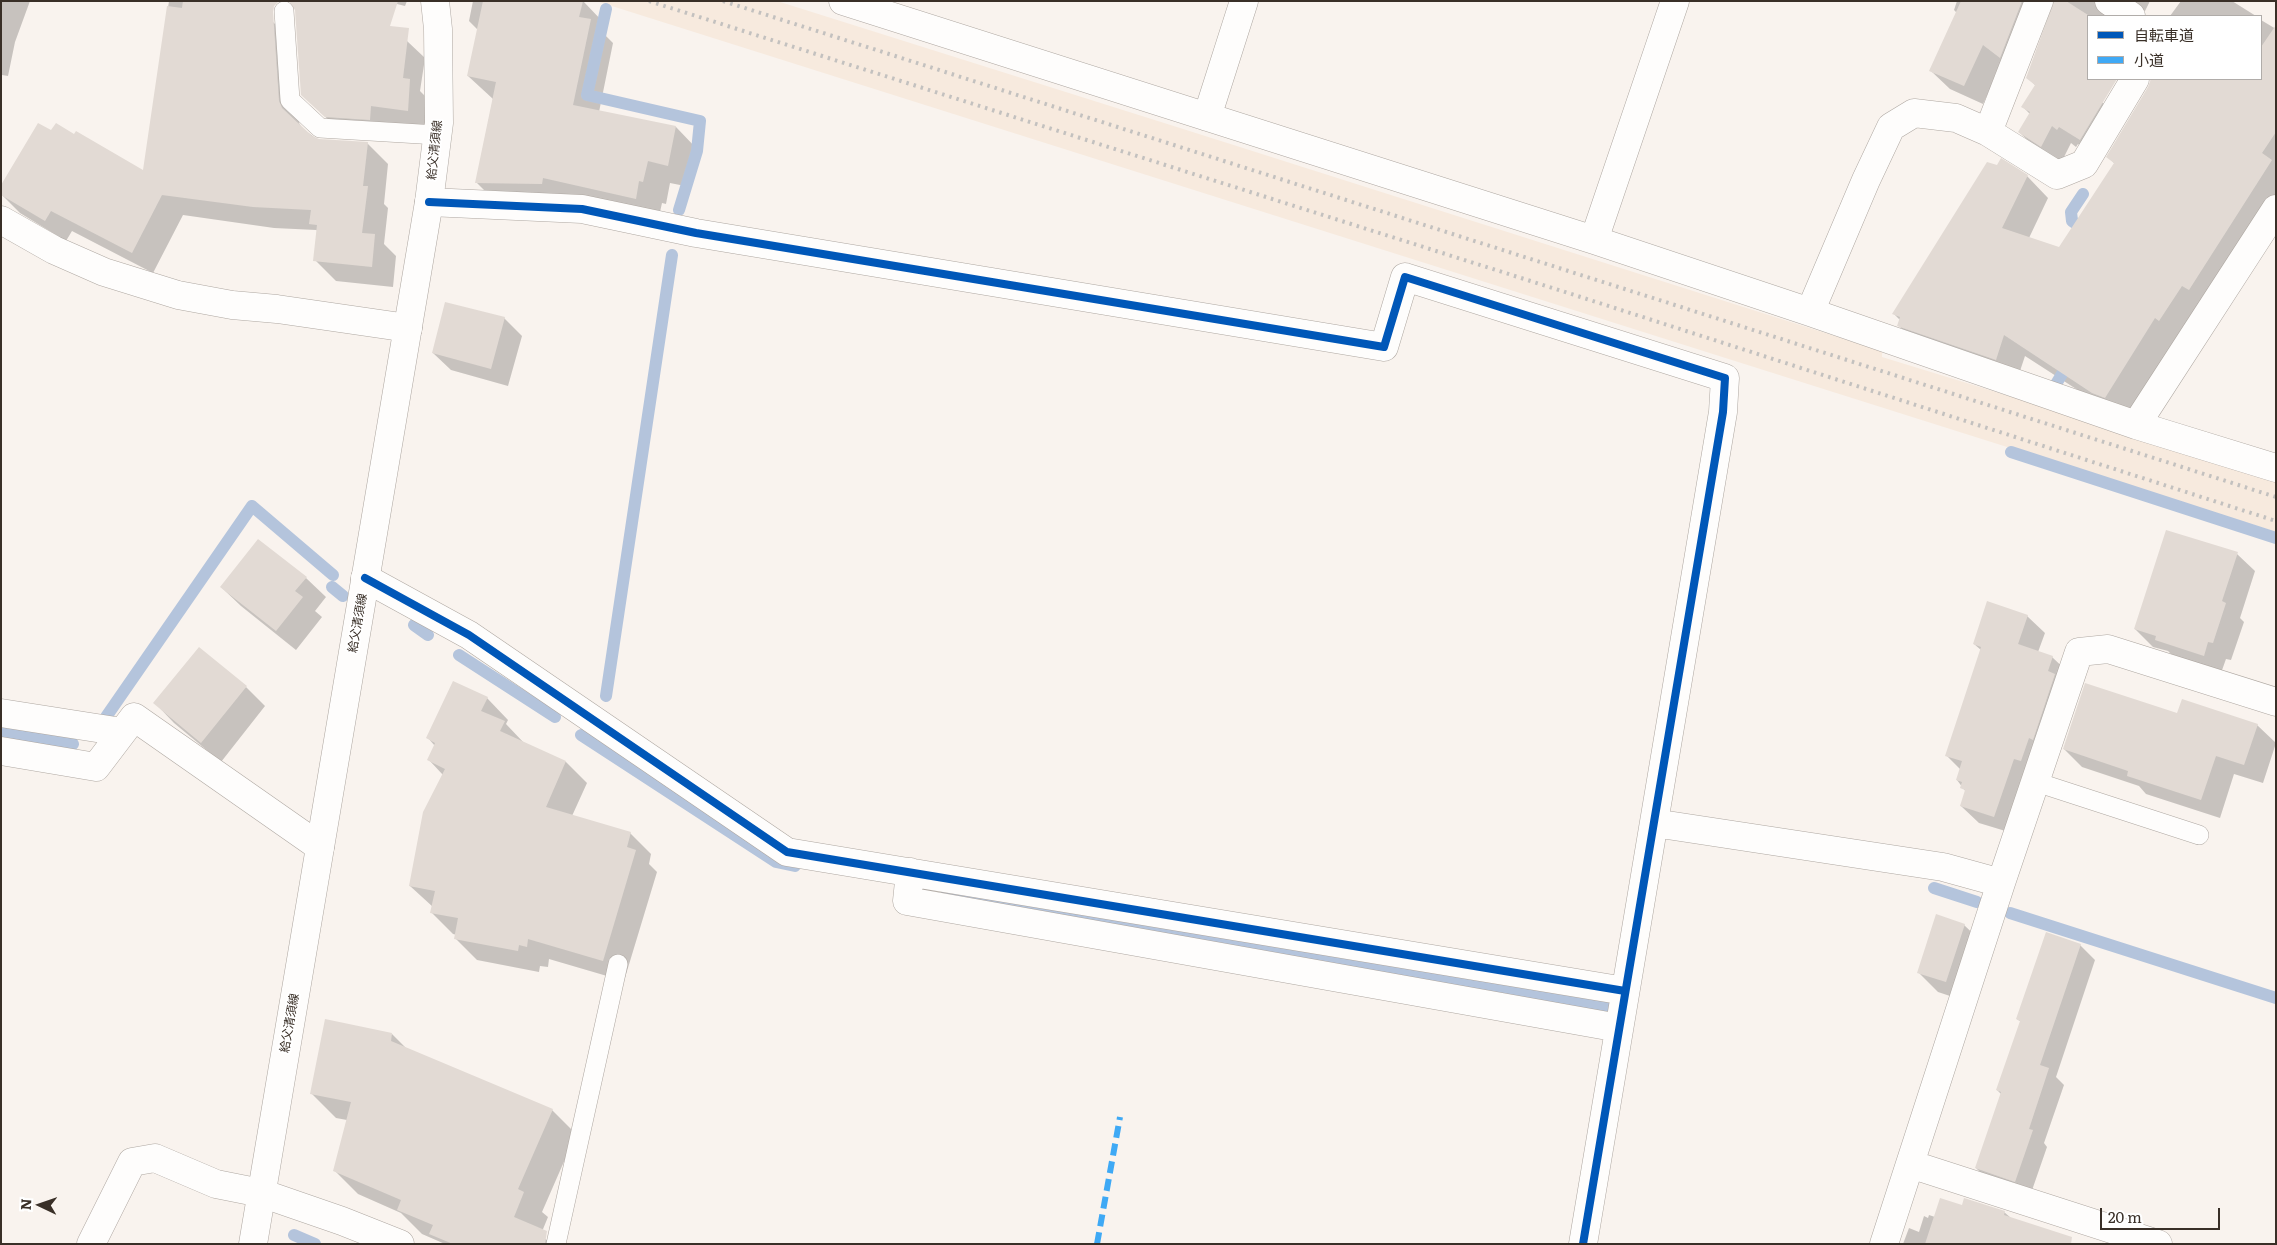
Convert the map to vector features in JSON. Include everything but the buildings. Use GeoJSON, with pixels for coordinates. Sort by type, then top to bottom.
{"type":"FeatureCollection","features":[{"type":"Feature","properties":{"kind":"street","name":"給父清須線"},"geometry":{"type":"LineString","coordinates":[[253,1244],[429,202],[439,123],[438,30],[435,1]]}},
{"type":"Feature","properties":{"kind":"street"},"geometry":{"type":"LineString","coordinates":[[1207,117],[1244,1]]}},
{"type":"Feature","properties":{"kind":"street"},"geometry":{"type":"LineString","coordinates":[[1594,240],[1675,1]]}},
{"type":"Feature","properties":{"kind":"street"},"geometry":{"type":"LineString","coordinates":[[1988,132],[2039,1]]}},
{"type":"Feature","properties":{"kind":"street"},"geometry":{"type":"LineString","coordinates":[[2109,1],[2130,15]]}},
{"type":"Feature","properties":{"kind":"street"},"geometry":{"type":"LineString","coordinates":[[855,3],[1594,240],[1810,312],[2136,425],[2276,468]]}},
{"type":"Feature","properties":{"kind":"street"},"geometry":{"type":"LineString","coordinates":[[1810,312],[1866,180],[1891,128],[1914,113],[1956,118],[1988,132],[2057,175],[2084,164],[2134,80]]}},
{"type":"Feature","properties":{"kind":"street"},"geometry":{"type":"LineString","coordinates":[[429,202],[582,209],[696,233],[1384,347],[1405,277],[1725,378],[1723,412],[1583,1244]]}},
{"type":"Feature","properties":{"kind":"street"},"geometry":{"type":"LineString","coordinates":[[2136,425],[2276,209]]}},
{"type":"Feature","properties":{"kind":"street"},"geometry":{"type":"LineString","coordinates":[[1,220],[54,250],[104,272],[178,295],[232,305],[277,309],[408,328]]}},
{"type":"Feature","properties":{"kind":"street"},"geometry":{"type":"LineString","coordinates":[[366,578],[469,635],[787,852],[1625,991]]}},
{"type":"Feature","properties":{"kind":"street"},"geometry":{"type":"LineString","coordinates":[[1884,1244],[2001,883],[2079,652],[2108,649],[2276,702]]}},
{"type":"Feature","properties":{"kind":"street"},"geometry":{"type":"LineString","coordinates":[[1,713],[122,732]]}},
{"type":"Feature","properties":{"kind":"street"},"geometry":{"type":"LineString","coordinates":[[1,750],[96,766],[134,717],[320,847]]}},
{"type":"Feature","properties":{"kind":"street"},"geometry":{"type":"LineString","coordinates":[[1654,823],[1943,867],[2001,883]]}},
{"type":"Feature","properties":{"kind":"street"},"geometry":{"type":"LineString","coordinates":[[910,872],[908,902],[1619,1028]]}},
{"type":"Feature","properties":{"kind":"street"},"geometry":{"type":"LineString","coordinates":[[91,1244],[132,1162],[155,1158],[216,1184],[261,1193],[342,1221],[400,1244]]}},
{"type":"Feature","properties":{"kind":"street"},"geometry":{"type":"LineString","coordinates":[[1910,1164],[2108,1236],[2158,1244]]}},
{"type":"Feature","properties":{"kind":"lane"},"geometry":{"type":"LineString","coordinates":[[284,11],[290,100],[320,128],[437,135]]}},
{"type":"Feature","properties":{"kind":"lane"},"geometry":{"type":"LineString","coordinates":[[2036,782],[2200,835]]}},
{"type":"Feature","properties":{"kind":"lane"},"geometry":{"type":"LineString","coordinates":[[556,1244],[618,964]]}},
{"type":"Feature","properties":{"kind":"shaded area"},"geometry":{"type":"Polygon","coordinates":[[[596,1],[777,1],[1180,128],[1882,351],[1882,357],[2276,478],[2276,532],[596,1]]]}},
{"type":"Feature","properties":{"kind":"waterway"},"geometry":{"type":"LineString","coordinates":[[606,9],[587,95],[700,121],[697,151],[679,210]]}},
{"type":"Feature","properties":{"kind":"waterway"},"geometry":{"type":"LineString","coordinates":[[2083,194],[2071,212],[2072,221],[2088,232]]}},
{"type":"Feature","properties":{"kind":"waterway"},"geometry":{"type":"LineString","coordinates":[[606,696],[672,255]]}},
{"type":"Feature","properties":{"kind":"waterway"},"geometry":{"type":"LineString","coordinates":[[2056,384],[2071,359]]}},
{"type":"Feature","properties":{"kind":"waterway"},"geometry":{"type":"LineString","coordinates":[[2011,452],[2276,538]]}},
{"type":"Feature","properties":{"kind":"waterway"},"geometry":{"type":"LineString","coordinates":[[106,717],[252,506],[333,575]]}},
{"type":"Feature","properties":{"kind":"waterway"},"geometry":{"type":"LineString","coordinates":[[332,587],[343,596]]}},
{"type":"Feature","properties":{"kind":"waterway"},"geometry":{"type":"LineString","coordinates":[[414,625],[428,635]]}},
{"type":"Feature","properties":{"kind":"waterway"},"geometry":{"type":"LineString","coordinates":[[459,655],[555,717]]}},
{"type":"Feature","properties":{"kind":"waterway"},"geometry":{"type":"LineString","coordinates":[[1,732],[73,744]]}},
{"type":"Feature","properties":{"kind":"waterway"},"geometry":{"type":"LineString","coordinates":[[581,735],[776,862],[795,866]]}},
{"type":"Feature","properties":{"kind":"waterway"},"geometry":{"type":"LineString","coordinates":[[1934,888],[1977,902]]}},
{"type":"Feature","properties":{"kind":"waterway"},"geometry":{"type":"LineString","coordinates":[[947,892],[1605,1007]]}},
{"type":"Feature","properties":{"kind":"waterway"},"geometry":{"type":"LineString","coordinates":[[2010,913],[2276,998]]}},
{"type":"Feature","properties":{"kind":"waterway"},"geometry":{"type":"LineString","coordinates":[[294,1235],[315,1244]]}},
{"type":"Feature","properties":{"kind":"railway"},"geometry":{"type":"LineString","coordinates":[[649,1],[1562,291],[2276,521]]}},
{"type":"Feature","properties":{"kind":"railway"},"geometry":{"type":"LineString","coordinates":[[723,1],[2276,497]]}},
{"type":"Feature","properties":{"kind":"marked path"},"geometry":{"type":"LineString","coordinates":[[1097,1244],[1120,1117]]}},
{"type":"Feature","properties":{"kind":"cycle path"},"geometry":{"type":"LineString","coordinates":[[429,202],[582,209],[696,233],[1384,347],[1405,277],[1725,378],[1723,412],[1583,1244]]}},
{"type":"Feature","properties":{"kind":"cycle path"},"geometry":{"type":"LineString","coordinates":[[365,578],[469,635],[787,852],[1625,991]]}}]}
